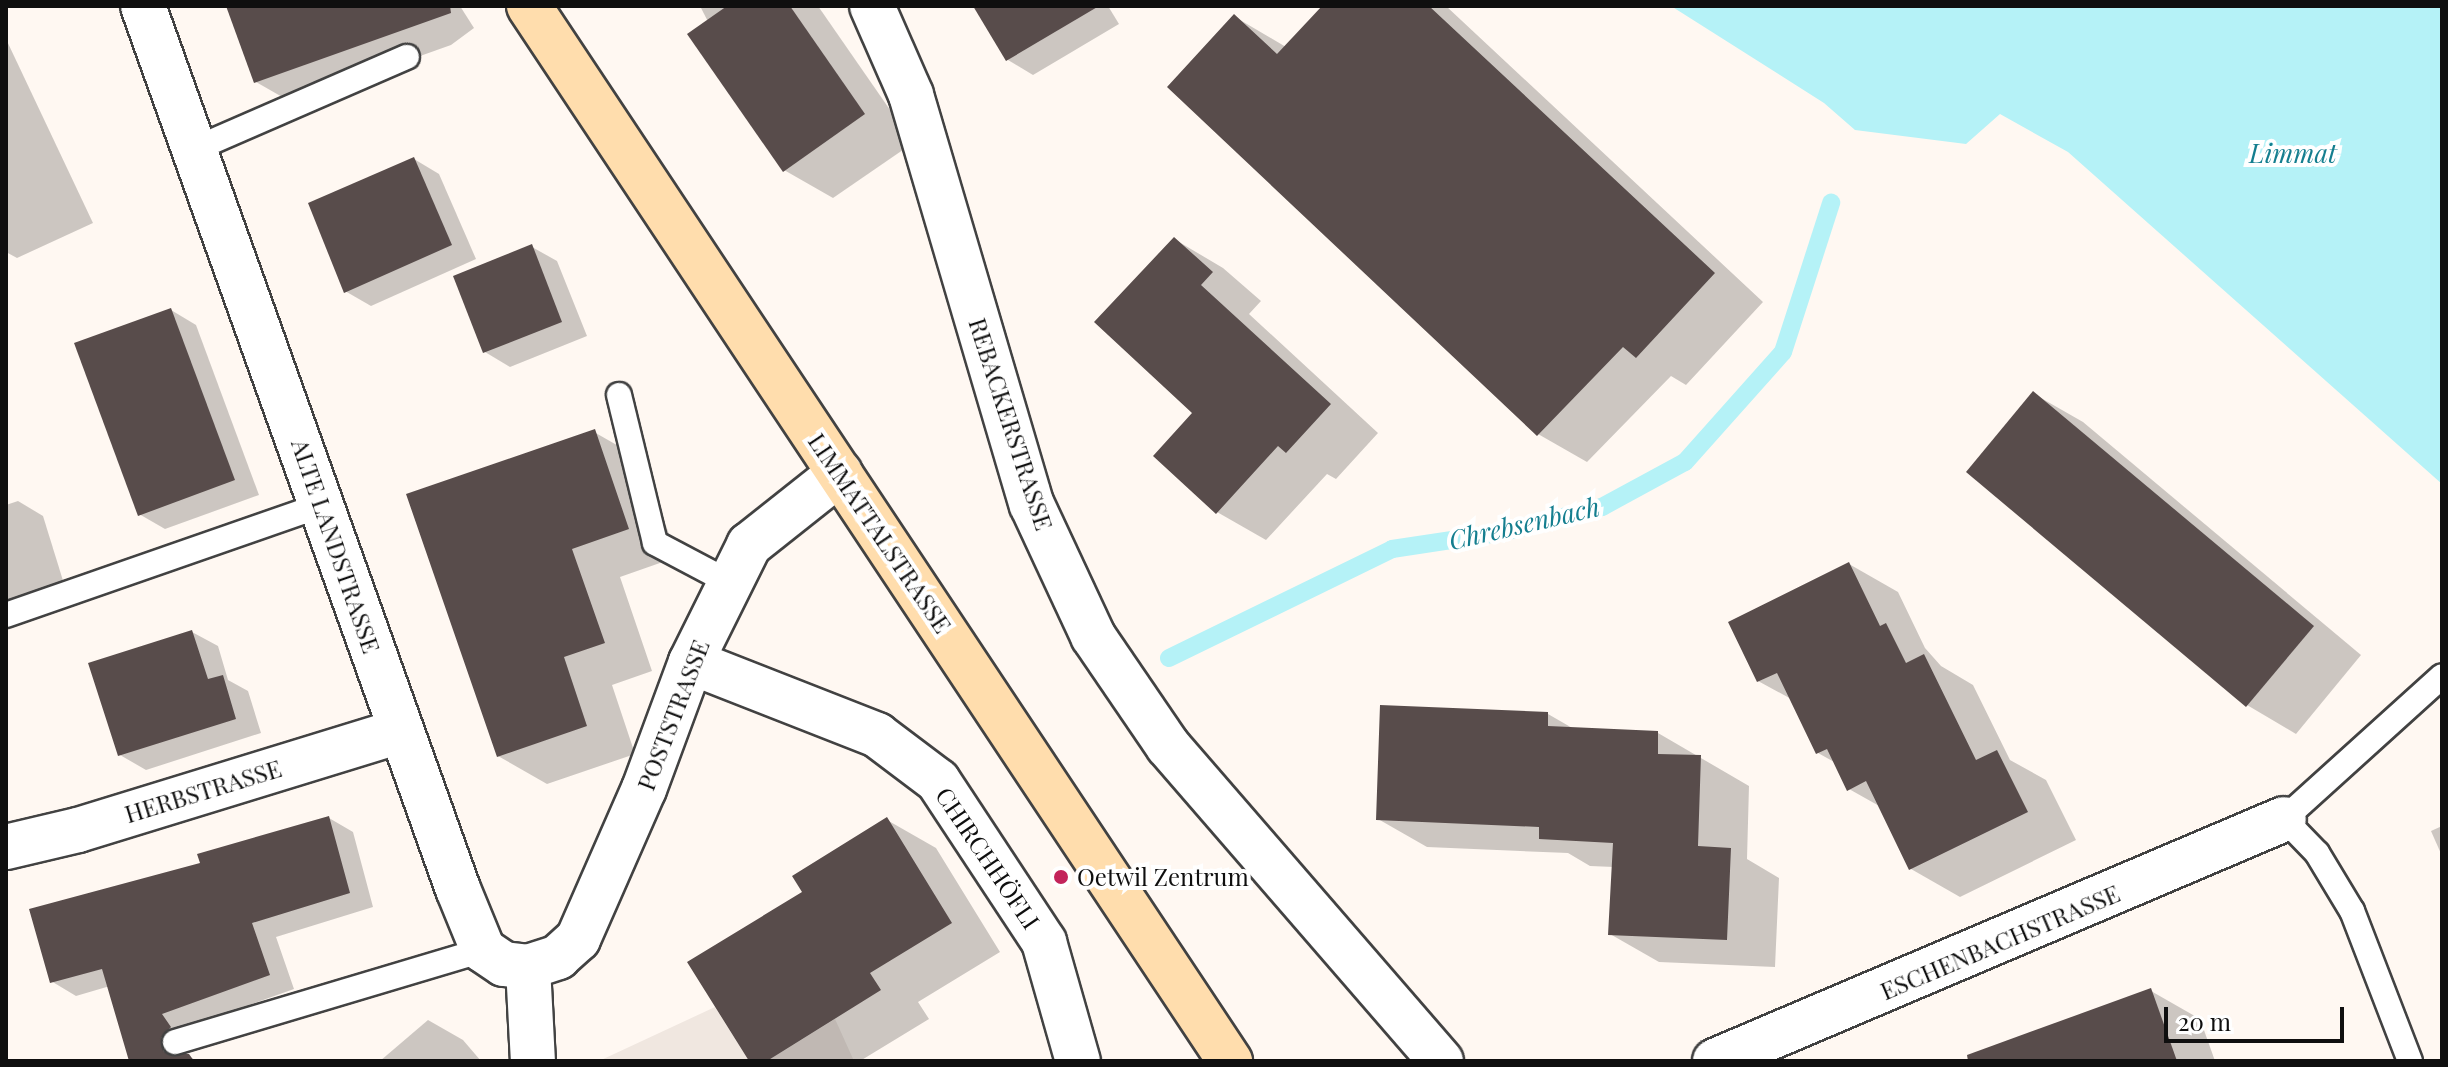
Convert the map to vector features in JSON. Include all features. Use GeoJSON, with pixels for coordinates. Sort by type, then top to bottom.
{"type":"FeatureCollection","features":[{"type":"Feature","properties":{"kind":"main road","name":"LIMMATTALSTRASSE"},"geometry":{"type":"LineString","coordinates":[[529,6],[1230,1061]]}},
{"type":"Feature","properties":{"kind":"street","name":"ALTE LANDSTRASSE"},"geometry":{"type":"LineString","coordinates":[[143,6],[400,731],[483,950]]}},
{"type":"Feature","properties":{"kind":"street","name":"REBACKERSTRASSE"},"geometry":{"type":"LineString","coordinates":[[872,6],[911,95],[1032,505],[1093,636],[1168,746],[1441,1061]]}},
{"type":"Feature","properties":{"kind":"street","name":"POSTSTRASSE"},"geometry":{"type":"LineString","coordinates":[[528,967],[558,957],[578,939],[644,789],[691,662],[749,545],[840,473]]}},
{"type":"Feature","properties":{"kind":"street","name":"CHIRCHHÖFLI"},"geometry":{"type":"LineString","coordinates":[[691,662],[877,735],[938,781],[1044,942],[1069,1055]]}},
{"type":"Feature","properties":{"kind":"street","name":"HERBSTRASSE"},"geometry":{"type":"LineString","coordinates":[[6,847],[400,731]]}},
{"type":"Feature","properties":{"kind":"street","name":"ESCHENBACHSTRASSE"},"geometry":{"type":"LineString","coordinates":[[1715,1061],[2284,819]]}},
{"type":"Feature","properties":{"kind":"street"},"geometry":{"type":"LineString","coordinates":[[483,950],[504,964],[528,967],[533,1061]]}},
{"type":"Feature","properties":{"kind":"lane"},"geometry":{"type":"LineString","coordinates":[[195,149],[407,57]]}},
{"type":"Feature","properties":{"kind":"lane"},"geometry":{"type":"LineString","coordinates":[[619,395],[655,543],[729,582]]}},
{"type":"Feature","properties":{"kind":"lane"},"geometry":{"type":"LineString","coordinates":[[6,615],[322,505]]}},
{"type":"Feature","properties":{"kind":"lane"},"geometry":{"type":"LineString","coordinates":[[2410,1061],[2352,911],[2317,853],[2284,819],[2442,676]]}},
{"type":"Feature","properties":{"kind":"lane"},"geometry":{"type":"LineString","coordinates":[[175,1042],[483,950]]}},
{"type":"Feature","properties":{"kind":"shaded area"},"geometry":{"type":"Polygon","coordinates":[[[715,1007],[749,1061],[599,1061],[715,1007]]]}},
{"type":"Feature","properties":{"kind":"shaded area"},"geometry":{"type":"Polygon","coordinates":[[[835,1019],[854,1061],[767,1061],[835,1019]]]}},
{"type":"Feature","properties":{"kind":"water","name":"Limmat"},"geometry":{"type":"Polygon","coordinates":[[[1671,6],[2442,6],[2442,484],[2068,152],[2000,114],[1966,144],[1855,130],[1824,103],[1671,6]]]}},
{"type":"Feature","properties":{"kind":"building"},"geometry":{"type":"Polygon","coordinates":[[[226,6],[450,6],[451,13],[254,83],[226,6]]]}},
{"type":"Feature","properties":{"kind":"building"},"geometry":{"type":"Polygon","coordinates":[[[727,6],[790,6],[865,114],[783,172],[687,34],[727,6]]]}},
{"type":"Feature","properties":{"kind":"building"},"geometry":{"type":"Polygon","coordinates":[[[973,6],[1099,6],[1006,61],[973,6]]]}},
{"type":"Feature","properties":{"kind":"building"},"geometry":{"type":"Polygon","coordinates":[[[1322,6],[1429,6],[1715,273],[1636,358],[1623,347],[1537,436],[1167,87],[1234,14],[1277,54],[1322,6]]]}},
{"type":"Feature","properties":{"kind":"building"},"geometry":{"type":"Polygon","coordinates":[[[414,157],[452,245],[344,293],[308,203],[414,157]]]}},
{"type":"Feature","properties":{"kind":"building"},"geometry":{"type":"Polygon","coordinates":[[[1174,237],[1213,272],[1201,285],[1331,404],[1286,453],[1278,446],[1216,514],[1153,456],[1192,413],[1094,322],[1174,237]]]}},
{"type":"Feature","properties":{"kind":"building"},"geometry":{"type":"Polygon","coordinates":[[[532,244],[562,322],[483,353],[453,276],[532,244]]]}},
{"type":"Feature","properties":{"kind":"building"},"geometry":{"type":"Polygon","coordinates":[[[171,308],[235,480],[138,516],[74,343],[171,308]]]}},
{"type":"Feature","properties":{"kind":"building"},"geometry":{"type":"Polygon","coordinates":[[[2033,391],[2314,626],[2246,707],[1966,472],[2033,391]]]}},
{"type":"Feature","properties":{"kind":"building"},"geometry":{"type":"Polygon","coordinates":[[[595,429],[629,529],[572,549],[605,643],[564,657],[587,726],[497,757],[406,494],[595,429]]]}},
{"type":"Feature","properties":{"kind":"building"},"geometry":{"type":"Polygon","coordinates":[[[1849,562],[1880,626],[1886,623],[1906,663],[1924,654],[1976,760],[1997,750],[2028,812],[1909,870],[1866,781],[1847,791],[1827,749],[1816,754],[1777,673],[1757,682],[1728,622],[1849,562]]]}},
{"type":"Feature","properties":{"kind":"building"},"geometry":{"type":"Polygon","coordinates":[[[192,630],[208,679],[223,675],[236,719],[118,756],[88,663],[192,630]]]}},
{"type":"Feature","properties":{"kind":"building"},"geometry":{"type":"Polygon","coordinates":[[[1380,705],[1548,712],[1548,726],[1658,731],[1658,754],[1701,755],[1698,846],[1731,848],[1727,940],[1608,935],[1613,843],[1539,839],[1539,827],[1376,820],[1380,705]]]}},
{"type":"Feature","properties":{"kind":"building"},"geometry":{"type":"Polygon","coordinates":[[[329,816],[350,893],[252,923],[270,975],[162,1014],[171,1027],[161,1038],[164,1052],[189,1054],[194,1061],[129,1061],[102,969],[50,983],[29,909],[200,863],[197,854],[329,816]]]}},
{"type":"Feature","properties":{"kind":"building"},"geometry":{"type":"Polygon","coordinates":[[[887,817],[952,923],[870,973],[881,990],[767,1061],[749,1061],[687,962],[802,892],[792,876],[887,817]]]}},
{"type":"Feature","properties":{"kind":"building"},"geometry":{"type":"Polygon","coordinates":[[[2151,988],[2177,1061],[1968,1061],[1967,1055],[2151,988]]]}},
{"type":"Feature","properties":{"kind":"waterway","name":"Chrebsenbach"},"geometry":{"type":"LineString","coordinates":[[1169,658],[1392,549],[1504,532],[1602,507],[1685,462],[1783,352],[1831,203]]}},
{"type":"Feature","properties":{"kind":"place","name":"Oetwil Zentrum"},"geometry":{"type":"Point","coordinates":[1061,877]}}]}
